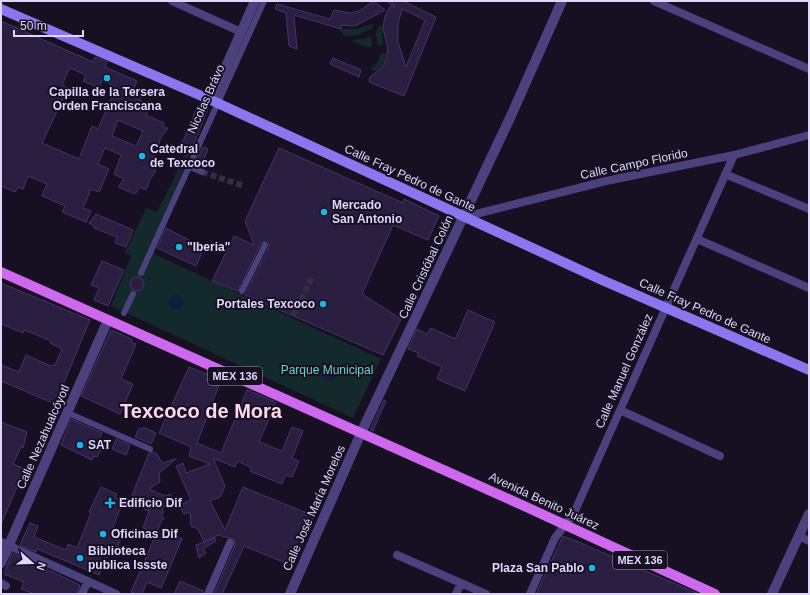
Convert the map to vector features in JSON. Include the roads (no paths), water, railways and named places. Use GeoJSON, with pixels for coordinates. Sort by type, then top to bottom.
{"type":"FeatureCollection","features":[{"type":"Feature","properties":{"kind":"main road","name":"Calle Fray Pedro de Gante"},"geometry":{"type":"LineString","coordinates":[[1,9],[215,102],[665,308],[809,370]]}},
{"type":"Feature","properties":{"kind":"main road","name":"MEX 136"},"geometry":{"type":"LineString","coordinates":[[1,272],[361,433]]}},
{"type":"Feature","properties":{"kind":"main road","name":"Avenida Benito Juárez"},"geometry":{"type":"LineString","coordinates":[[361,433],[715,594]]}},
{"type":"Feature","properties":{"kind":"street"},"geometry":{"type":"LineString","coordinates":[[172,1],[241,32]]}},
{"type":"Feature","properties":{"kind":"street","name":"Nicolas Brávo"},"geometry":{"type":"LineString","coordinates":[[141,273],[190,167],[241,32],[255,1]]}},
{"type":"Feature","properties":{"kind":"street","name":"Nicolas Brávo"},"geometry":{"type":"LineString","coordinates":[[215,102],[264,1]]}},
{"type":"Feature","properties":{"kind":"street","name":"Calle Cristóbal Colón"},"geometry":{"type":"LineString","coordinates":[[361,433],[464,217],[562,1]]}},
{"type":"Feature","properties":{"kind":"street"},"geometry":{"type":"LineString","coordinates":[[654,1],[809,69]]}},
{"type":"Feature","properties":{"kind":"street","name":"Calle Campo Florido"},"geometry":{"type":"LineString","coordinates":[[464,217],[606,181],[808,137]]}},
{"type":"Feature","properties":{"kind":"street","name":"Calle Manuel González"},"geometry":{"type":"LineString","coordinates":[[530,594],[555,538],[574,513],[734,154]]}},
{"type":"Feature","properties":{"kind":"street"},"geometry":{"type":"LineString","coordinates":[[190,167],[202,172]]}},
{"type":"Feature","properties":{"kind":"street"},"geometry":{"type":"LineString","coordinates":[[726,174],[809,209]]}},
{"type":"Feature","properties":{"kind":"street"},"geometry":{"type":"LineString","coordinates":[[697,239],[809,288]]}},
{"type":"Feature","properties":{"kind":"street"},"geometry":{"type":"LineString","coordinates":[[242,291],[265,245]]}},
{"type":"Feature","properties":{"kind":"street"},"geometry":{"type":"LineString","coordinates":[[124,313],[133,294]]}},
{"type":"Feature","properties":{"kind":"street","name":"Calle Nezahualcóyotl"},"geometry":{"type":"LineString","coordinates":[[1,563],[5,544],[68,414],[108,320]]}},
{"type":"Feature","properties":{"kind":"street"},"geometry":{"type":"LineString","coordinates":[[620,410],[720,456]]}},
{"type":"Feature","properties":{"kind":"street"},"geometry":{"type":"LineString","coordinates":[[68,414],[150,449]]}},
{"type":"Feature","properties":{"kind":"street","name":"Calle José María Morelos"},"geometry":{"type":"LineString","coordinates":[[290,594],[361,433]]}},
{"type":"Feature","properties":{"kind":"street"},"geometry":{"type":"LineString","coordinates":[[779,594],[805,537],[809,514]]}},
{"type":"Feature","properties":{"kind":"street"},"geometry":{"type":"LineString","coordinates":[[772,594],[805,537]]}},
{"type":"Feature","properties":{"kind":"street"},"geometry":{"type":"LineString","coordinates":[[208,594],[230,543]]}},
{"type":"Feature","properties":{"kind":"street"},"geometry":{"type":"LineString","coordinates":[[5,544],[116,594]]}},
{"type":"Feature","properties":{"kind":"street"},"geometry":{"type":"LineString","coordinates":[[397,555],[486,594]]}},
{"type":"Feature","properties":{"kind":"street"},"geometry":{"type":"LineString","coordinates":[[82,594],[88,581]]}},
{"type":"Feature","properties":{"kind":"street"},"geometry":{"type":"LineString","coordinates":[[456,594],[461,583]]}},
{"type":"Feature","properties":{"kind":"water"},"geometry":{"type":"Polygon","coordinates":[[[176,295],[181,297],[183,302],[181,307],[176,309],[171,307],[169,302],[171,297],[176,295]]]}},
{"type":"Feature","properties":{"kind":"water"},"geometry":{"type":"Polygon","coordinates":[[[330,366],[335,368],[337,373],[335,378],[330,380],[325,378],[323,373],[325,368],[330,366]]]}},
{"type":"Feature","properties":{"kind":"tunnel"},"geometry":{"type":"LineString","coordinates":[[202,172],[244,186]]}},
{"type":"Feature","properties":{"kind":"tunnel"},"geometry":{"type":"LineString","coordinates":[[293,316],[313,275]]}},
{"type":"Feature","properties":{"kind":"place","name":"Capilla de la Tersera Orden Franciscana"},"geometry":{"type":"Point","coordinates":[107,78]}},
{"type":"Feature","properties":{"kind":"place","name":"Catedral de Texcoco"},"geometry":{"type":"Point","coordinates":[142,156]}},
{"type":"Feature","properties":{"kind":"place","name":"Mercado San Antonio"},"geometry":{"type":"Point","coordinates":[324,212]}},
{"type":"Feature","properties":{"kind":"place","name":"\"Iberia\""},"geometry":{"type":"Point","coordinates":[179,247]}},
{"type":"Feature","properties":{"kind":"place","name":"Portales Texcoco"},"geometry":{"type":"Point","coordinates":[323,304]}},
{"type":"Feature","properties":{"kind":"place","name":"SAT"},"geometry":{"type":"Point","coordinates":[80,445]}},
{"type":"Feature","properties":{"kind":"place","name":"Edificio Dif"},"geometry":{"type":"Point","coordinates":[110,503]}},
{"type":"Feature","properties":{"kind":"place","name":"Oficinas Dif"},"geometry":{"type":"Point","coordinates":[103,534]}},
{"type":"Feature","properties":{"kind":"place","name":"Biblioteca publica Issste"},"geometry":{"type":"Point","coordinates":[80,558]}},
{"type":"Feature","properties":{"kind":"place","name":"Plaza San Pablo"},"geometry":{"type":"Point","coordinates":[592,568]}},
{"type":"Feature","properties":{"kind":"district","name":"Texcoco de Mora"},"geometry":{"type":"Point","coordinates":[201,411]}},
{"type":"Feature","properties":{"kind":"park label","name":"Parque Municipal"},"geometry":{"type":"Point","coordinates":[327,370]}}]}
